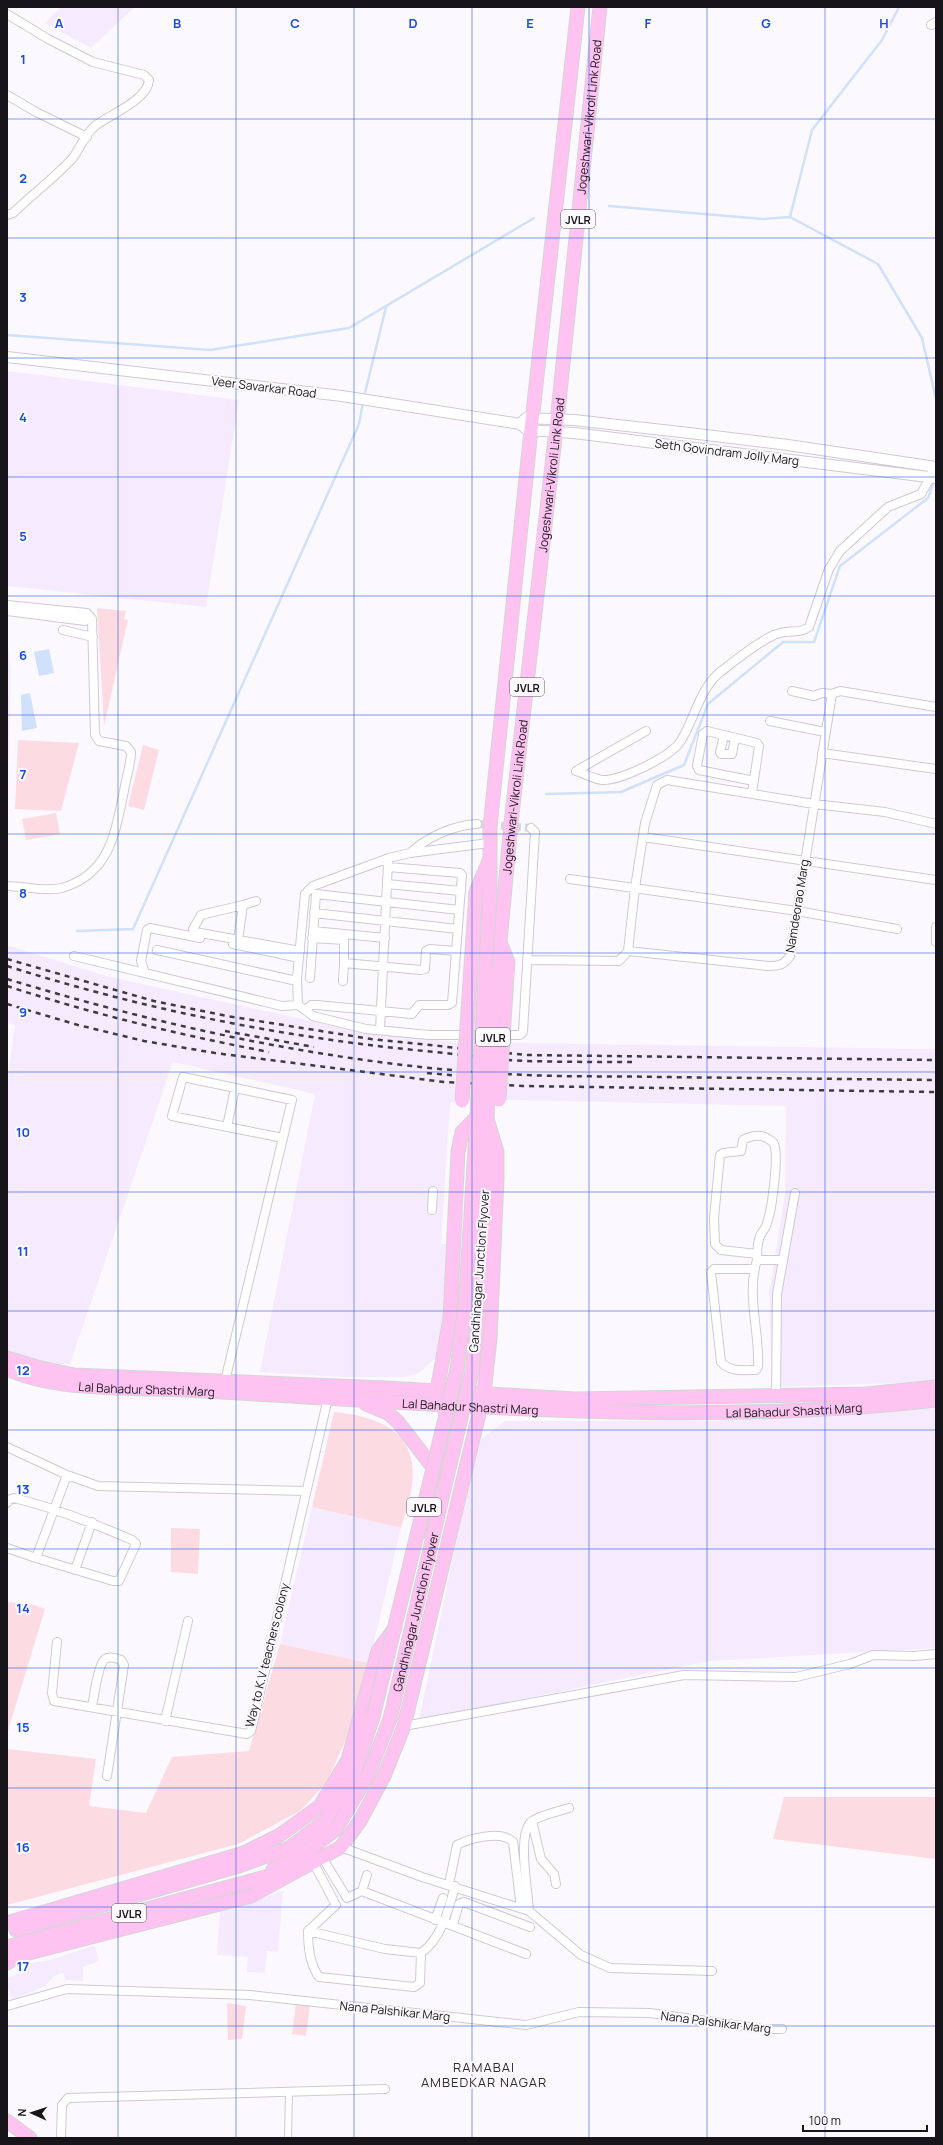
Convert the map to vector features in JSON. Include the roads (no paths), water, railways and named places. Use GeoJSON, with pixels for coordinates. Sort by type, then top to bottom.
{"type":"FeatureCollection","features":[{"type":"Feature","properties":{"kind":"main road","name":"Jogeshwari-Vikroli Link Road"},"geometry":{"type":"LineString","coordinates":[[491,858],[489,843],[528,424],[578,7]]}},
{"type":"Feature","properties":{"kind":"main road","name":"Jogeshwari-Vikroli Link Road"},"geometry":{"type":"LineString","coordinates":[[488,1100],[502,974],[500,942],[511,823],[557,425],[600,7]]}},
{"type":"Feature","properties":{"kind":"main road","name":"JVLR"},"geometry":{"type":"LineString","coordinates":[[491,858],[488,1100],[481,1118],[462,1101],[476,892],[491,858]]}},
{"type":"Feature","properties":{"kind":"main road"},"geometry":{"type":"LineString","coordinates":[[7,1923],[244,1853],[280,1835],[320,1806],[348,1760],[378,1650],[402,1618],[439,1475],[450,1423],[437,1391],[450,1318],[458,1152],[462,1132],[481,1118],[488,1100]]}},
{"type":"Feature","properties":{"kind":"main road"},"geometry":{"type":"LineString","coordinates":[[7,1963],[17,1956],[252,1896],[341,1847],[360,1821],[384,1776],[404,1726],[482,1400],[490,1339],[497,1152],[481,1118]]}},
{"type":"Feature","properties":{"kind":"main road","name":"Gandhinagar Junction Flyover"},"geometry":{"type":"LineString","coordinates":[[248,1863],[289,1848],[325,1821],[353,1776],[373,1717],[457,1369],[466,1295],[481,1118]]}},
{"type":"Feature","properties":{"kind":"main road","name":"Gandhinagar Junction Flyover"},"geometry":{"type":"LineString","coordinates":[[252,1879],[298,1858],[336,1829],[368,1775],[390,1719],[472,1372],[480,1300],[481,1118]]}},
{"type":"Feature","properties":{"kind":"main road","name":"Lal Bahadur Shastri Marg"},"geometry":{"type":"LineString","coordinates":[[7,1358],[37,1367],[74,1375],[437,1391],[482,1400],[575,1405],[740,1411],[856,1407],[936,1400]]}},
{"type":"Feature","properties":{"kind":"main road","name":"Lal Bahadur Shastri Marg"},"geometry":{"type":"LineString","coordinates":[[7,1369],[24,1376],[80,1387],[189,1390],[442,1404],[482,1400]]}},
{"type":"Feature","properties":{"kind":"main road","name":"Lal Bahadur Shastri Marg"},"geometry":{"type":"LineString","coordinates":[[575,1405],[776,1396],[866,1394],[936,1387]]}},
{"type":"Feature","properties":{"kind":"main road"},"geometry":{"type":"LineString","coordinates":[[354,1400],[388,1413],[398,1422],[439,1475]]}},
{"type":"Feature","properties":{"kind":"main road"},"geometry":{"type":"LineString","coordinates":[[248,1863],[269,1840]]}},
{"type":"Feature","properties":{"kind":"main road","name":"JVLR"},"geometry":{"type":"LineString","coordinates":[[7,1932],[248,1863]]}},
{"type":"Feature","properties":{"kind":"main road"},"geometry":{"type":"LineString","coordinates":[[252,1879],[301,1868]]}},
{"type":"Feature","properties":{"kind":"main road","name":"JVLR"},"geometry":{"type":"LineString","coordinates":[[7,1947],[252,1879]]}},
{"type":"Feature","properties":{"kind":"main road"},"geometry":{"type":"LineString","coordinates":[[7,2121],[30,2138]]}},
{"type":"Feature","properties":{"kind":"street"},"geometry":{"type":"LineString","coordinates":[[7,14],[48,39],[93,62],[144,75],[149,80],[149,85],[146,90],[123,109],[94,127],[67,164],[13,213],[7,215]]}},
{"type":"Feature","properties":{"kind":"street"},"geometry":{"type":"LineString","coordinates":[[7,95],[36,112],[87,137]]}},
{"type":"Feature","properties":{"kind":"street","name":"Veer Savarkar Road"},"geometry":{"type":"LineString","coordinates":[[7,357],[342,396],[528,424]]}},
{"type":"Feature","properties":{"kind":"street","name":"Seth Govindram Jolly Marg"},"geometry":{"type":"LineString","coordinates":[[528,424],[557,425],[933,478]]}},
{"type":"Feature","properties":{"kind":"street"},"geometry":{"type":"LineString","coordinates":[[557,425],[780,444],[934,467],[933,478],[921,494],[888,507],[840,551],[829,569],[809,627],[802,632],[780,633],[764,641],[718,675],[702,698],[680,743],[665,756],[630,773],[602,780],[576,771],[646,731]]}},
{"type":"Feature","properties":{"kind":"street"},"geometry":{"type":"LineString","coordinates":[[7,605],[31,611]]}},
{"type":"Feature","properties":{"kind":"street"},"geometry":{"type":"LineString","coordinates":[[7,611],[87,613],[92,618],[95,735],[99,741],[126,746],[131,752],[115,836],[101,862],[82,879],[72,884],[55,889],[7,886]]}},
{"type":"Feature","properties":{"kind":"street"},"geometry":{"type":"LineString","coordinates":[[63,630],[93,637]]}},
{"type":"Feature","properties":{"kind":"street"},"geometry":{"type":"LineString","coordinates":[[792,692],[814,696],[822,693],[832,694],[840,691],[936,707]]}},
{"type":"Feature","properties":{"kind":"street","name":"Namdeorao Marg"},"geometry":{"type":"LineString","coordinates":[[628,951],[777,966],[785,963],[790,956],[804,860],[832,694]]}},
{"type":"Feature","properties":{"kind":"street"},"geometry":{"type":"LineString","coordinates":[[770,721],[825,732]]}},
{"type":"Feature","properties":{"kind":"street"},"geometry":{"type":"LineString","coordinates":[[752,793],[754,781],[759,746],[757,743],[708,731],[703,734],[697,766],[699,770],[754,781]]}},
{"type":"Feature","properties":{"kind":"street"},"geometry":{"type":"LineString","coordinates":[[724,735],[720,752],[730,755],[735,738]]}},
{"type":"Feature","properties":{"kind":"street"},"geometry":{"type":"LineString","coordinates":[[822,753],[936,768]]}},
{"type":"Feature","properties":{"kind":"street"},"geometry":{"type":"LineString","coordinates":[[528,960],[619,961],[628,951],[634,888],[645,823],[657,785],[667,780],[814,804],[885,812],[936,824]]}},
{"type":"Feature","properties":{"kind":"street"},"geometry":{"type":"LineString","coordinates":[[410,853],[428,840],[463,825],[477,824]]}},
{"type":"Feature","properties":{"kind":"street"},"geometry":{"type":"LineString","coordinates":[[74,956],[282,1006],[298,1005],[313,1016],[380,1030],[444,1036],[520,1035],[524,1032],[535,832],[531,828]]}},
{"type":"Feature","properties":{"kind":"street"},"geometry":{"type":"LineString","coordinates":[[643,837],[936,880]]}},
{"type":"Feature","properties":{"kind":"street"},"geometry":{"type":"LineString","coordinates":[[298,1005],[297,981],[305,894],[313,886],[389,858],[410,853],[489,843]]}},
{"type":"Feature","properties":{"kind":"street"},"geometry":{"type":"LineString","coordinates":[[380,1030],[389,858]]}},
{"type":"Feature","properties":{"kind":"street"},"geometry":{"type":"LineString","coordinates":[[305,1010],[311,1005],[317,1005],[412,1014],[419,1005],[448,1006],[452,1003],[462,875],[460,873],[388,867]]}},
{"type":"Feature","properties":{"kind":"street"},"geometry":{"type":"LineString","coordinates":[[570,879],[797,911],[898,929]]}},
{"type":"Feature","properties":{"kind":"street"},"geometry":{"type":"LineString","coordinates":[[387,884],[461,891]]}},
{"type":"Feature","properties":{"kind":"street"},"geometry":{"type":"LineString","coordinates":[[310,978],[316,894],[459,910]]}},
{"type":"Feature","properties":{"kind":"street"},"geometry":{"type":"LineString","coordinates":[[256,902],[201,915],[193,929],[195,932],[299,954]]}},
{"type":"Feature","properties":{"kind":"street"},"geometry":{"type":"LineString","coordinates":[[238,940],[243,905]]}},
{"type":"Feature","properties":{"kind":"street"},"geometry":{"type":"LineString","coordinates":[[314,913],[458,929]]}},
{"type":"Feature","properties":{"kind":"street"},"geometry":{"type":"LineString","coordinates":[[936,927],[936,942]]}},
{"type":"Feature","properties":{"kind":"street"},"geometry":{"type":"LineString","coordinates":[[145,973],[141,961],[147,930],[150,928],[299,954]]}},
{"type":"Feature","properties":{"kind":"street"},"geometry":{"type":"LineString","coordinates":[[313,935],[385,938]]}},
{"type":"Feature","properties":{"kind":"street"},"geometry":{"type":"LineString","coordinates":[[342,980],[345,937]]}},
{"type":"Feature","properties":{"kind":"street"},"geometry":{"type":"LineString","coordinates":[[344,963],[421,970],[425,969],[426,951],[430,949],[456,951]]}},
{"type":"Feature","properties":{"kind":"street"},"geometry":{"type":"LineString","coordinates":[[157,950],[297,981]]}},
{"type":"Feature","properties":{"kind":"street"},"geometry":{"type":"LineString","coordinates":[[225,1381],[292,1100],[183,1077],[172,1116],[282,1138]]}},
{"type":"Feature","properties":{"kind":"street"},"geometry":{"type":"LineString","coordinates":[[227,1127],[235,1088]]}},
{"type":"Feature","properties":{"kind":"street"},"geometry":{"type":"LineString","coordinates":[[754,1269],[714,1269],[711,1272],[721,1362],[734,1370],[756,1370],[758,1367],[753,1289],[754,1269],[757,1257],[760,1236],[767,1223],[773,1194],[775,1151],[771,1141],[764,1137],[749,1136],[744,1140],[742,1152],[723,1153],[720,1155],[713,1231],[715,1244],[721,1250],[757,1257],[782,1260]]}},
{"type":"Feature","properties":{"kind":"street"},"geometry":{"type":"LineString","coordinates":[[432,1210],[433,1191]]}},
{"type":"Feature","properties":{"kind":"street"},"geometry":{"type":"LineString","coordinates":[[776,1396],[777,1294],[795,1193]]}},
{"type":"Feature","properties":{"kind":"street","name":"Way to K.V teachers colony"},"geometry":{"type":"LineString","coordinates":[[57,1642],[52,1693],[54,1701],[116,1711],[165,1722],[247,1734],[251,1731],[328,1398]]}},
{"type":"Feature","properties":{"kind":"street"},"geometry":{"type":"LineString","coordinates":[[7,1446],[68,1475],[98,1486],[306,1491]]}},
{"type":"Feature","properties":{"kind":"street"},"geometry":{"type":"LineString","coordinates":[[36,1558],[68,1475]]}},
{"type":"Feature","properties":{"kind":"street"},"geometry":{"type":"LineString","coordinates":[[7,1503],[8,1500],[14,1498],[54,1508],[92,1522],[132,1540],[136,1544],[119,1582],[75,1570],[7,1548]]}},
{"type":"Feature","properties":{"kind":"street"},"geometry":{"type":"LineString","coordinates":[[75,1570],[92,1522]]}},
{"type":"Feature","properties":{"kind":"street"},"geometry":{"type":"LineString","coordinates":[[165,1722],[188,1621]]}},
{"type":"Feature","properties":{"kind":"street"},"geometry":{"type":"LineString","coordinates":[[404,1726],[684,1675],[796,1677],[850,1664],[873,1655],[914,1656],[936,1654]]}},
{"type":"Feature","properties":{"kind":"street"},"geometry":{"type":"LineString","coordinates":[[92,1707],[101,1666],[104,1660],[115,1658],[121,1660],[124,1665],[107,1776]]}},
{"type":"Feature","properties":{"kind":"street"},"geometry":{"type":"LineString","coordinates":[[530,1911],[524,1844],[526,1829],[532,1821],[569,1808]]}},
{"type":"Feature","properties":{"kind":"street"},"geometry":{"type":"LineString","coordinates":[[532,1821],[541,1859],[554,1874],[556,1884]]}},
{"type":"Feature","properties":{"kind":"street"},"geometry":{"type":"LineString","coordinates":[[308,1931],[385,1949],[421,1953],[429,1948],[452,1885],[457,1845],[467,1840],[486,1836],[510,1839],[514,1842],[521,1908]]}},
{"type":"Feature","properties":{"kind":"street"},"geometry":{"type":"LineString","coordinates":[[341,1847],[422,1877],[452,1885],[530,1911],[582,1955],[610,1968],[712,1971]]}},
{"type":"Feature","properties":{"kind":"street"},"geometry":{"type":"LineString","coordinates":[[317,1859],[347,1898]]}},
{"type":"Feature","properties":{"kind":"street"},"geometry":{"type":"LineString","coordinates":[[317,1859],[336,1905]]}},
{"type":"Feature","properties":{"kind":"street"},"geometry":{"type":"LineString","coordinates":[[362,1891],[367,1875]]}},
{"type":"Feature","properties":{"kind":"street"},"geometry":{"type":"LineString","coordinates":[[421,1953],[420,1983],[414,1987],[319,1977],[315,1971],[308,1941],[308,1931],[336,1905],[362,1891],[526,1954]]}},
{"type":"Feature","properties":{"kind":"street"},"geometry":{"type":"LineString","coordinates":[[439,1921],[443,1898]]}},
{"type":"Feature","properties":{"kind":"street"},"geometry":{"type":"LineString","coordinates":[[452,1925],[459,1904],[464,1902],[530,1927]]}},
{"type":"Feature","properties":{"kind":"street","name":"Nana Palshikar Marg"},"geometry":{"type":"LineString","coordinates":[[7,2006],[67,1988],[250,1995],[526,2025],[579,2012],[650,2013],[763,2029],[782,2029]]}},
{"type":"Feature","properties":{"kind":"street"},"geometry":{"type":"LineString","coordinates":[[61,2138],[62,2105],[68,2098],[385,2089]]}},
{"type":"Feature","properties":{"kind":"street"},"geometry":{"type":"LineString","coordinates":[[288,2138],[289,2091]]}},
{"type":"Feature","properties":{"kind":"water"},"geometry":{"type":"Polygon","coordinates":[[[49,649],[54,673],[39,676],[34,652],[49,649]]]}},
{"type":"Feature","properties":{"kind":"water"},"geometry":{"type":"Polygon","coordinates":[[[30,693],[37,728],[22,731],[21,695],[30,693]]]}},
{"type":"Feature","properties":{"kind":"waterway"},"geometry":{"type":"LineString","coordinates":[[609,206],[763,219],[790,217],[812,130],[882,40],[899,7]]}},
{"type":"Feature","properties":{"kind":"waterway"},"geometry":{"type":"LineString","coordinates":[[790,217],[878,264],[922,338],[936,399]]}},
{"type":"Feature","properties":{"kind":"waterway"},"geometry":{"type":"LineString","coordinates":[[7,335],[210,350],[349,328],[534,218]]}},
{"type":"Feature","properties":{"kind":"waterway"},"geometry":{"type":"LineString","coordinates":[[364,397],[386,307]]}},
{"type":"Feature","properties":{"kind":"waterway"},"geometry":{"type":"LineString","coordinates":[[77,931],[133,929],[359,424],[363,402]]}},
{"type":"Feature","properties":{"kind":"waterway"},"geometry":{"type":"LineString","coordinates":[[546,794],[621,792],[684,765],[708,704],[783,642],[814,642],[840,566],[928,498],[934,481]]}},
{"type":"Feature","properties":{"kind":"tunnel"},"geometry":{"type":"LineString","coordinates":[[477,824],[531,828]]}},
{"type":"Feature","properties":{"kind":"railway"},"geometry":{"type":"LineString","coordinates":[[7,959],[154,1001],[227,1016],[371,1039],[526,1055],[936,1060]]}},
{"type":"Feature","properties":{"kind":"railway"},"geometry":{"type":"LineString","coordinates":[[7,966],[59,982],[165,1009],[273,1031],[381,1046],[504,1060],[553,1062],[632,1062]]}},
{"type":"Feature","properties":{"kind":"railway"},"geometry":{"type":"LineString","coordinates":[[7,979],[198,1030],[328,1055],[393,1064],[459,1071],[542,1076],[936,1080]]}},
{"type":"Feature","properties":{"kind":"railway"},"geometry":{"type":"LineString","coordinates":[[7,986],[72,1006],[137,1023],[269,1052]]}},
{"type":"Feature","properties":{"kind":"railway"},"geometry":{"type":"LineString","coordinates":[[7,1004],[78,1025],[144,1041],[215,1053],[444,1082],[523,1086],[936,1092]]}},
{"type":"Feature","properties":{"kind":"railway"},"geometry":{"type":"LineString","coordinates":[[225,1031],[314,1047]]}},
{"type":"Feature","properties":{"kind":"railway"},"geometry":{"type":"LineString","coordinates":[[427,1073],[461,1076]]}},
{"type":"Feature","properties":{"kind":"district","name":"RAMABAI AMBEDKAR NAGAR"},"geometry":{"type":"Point","coordinates":[484,2074]}}]}
